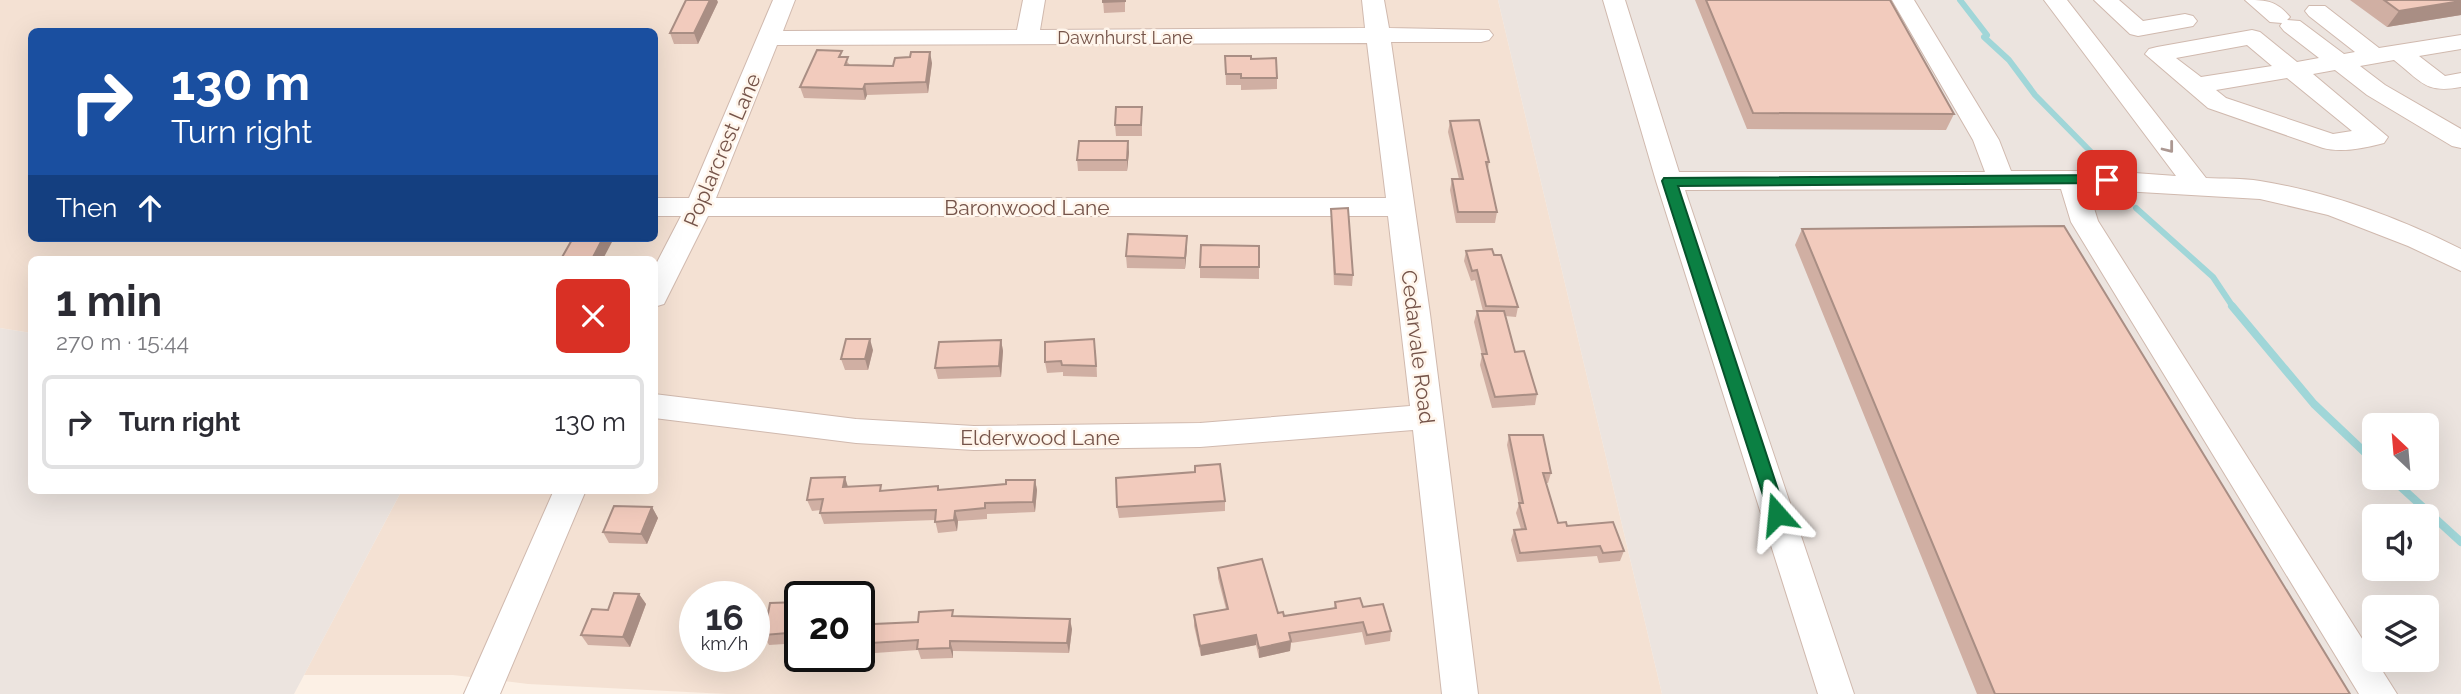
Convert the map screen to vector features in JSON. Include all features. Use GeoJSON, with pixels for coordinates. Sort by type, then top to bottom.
{"type":"FeatureCollection","features":[{"type":"Feature","properties":{"kind":"street","name":"Poplarcrest Lane"},"geometry":{"type":"LineString","coordinates":[[658,289],[699,207],[784,0]]}},
{"type":"Feature","properties":{"kind":"street"},"geometry":{"type":"LineString","coordinates":[[1027,37],[1034,0]]}},
{"type":"Feature","properties":{"kind":"street","name":"Cedarvale Road"},"geometry":{"type":"LineString","coordinates":[[1373,0],[1460,694]]}},
{"type":"Feature","properties":{"kind":"street"},"geometry":{"type":"LineString","coordinates":[[1614,0],[1669,181],[1836,694]]}},
{"type":"Feature","properties":{"kind":"street"},"geometry":{"type":"LineString","coordinates":[[1903,0],[1986,140],[2002,181]]}},
{"type":"Feature","properties":{"kind":"street"},"geometry":{"type":"LineString","coordinates":[[2055,0],[2198,186]]}},
{"type":"Feature","properties":{"kind":"street"},"geometry":{"type":"LineString","coordinates":[[2105,0],[2138,29],[2185,21]]}},
{"type":"Feature","properties":{"kind":"street"},"geometry":{"type":"LineString","coordinates":[[2159,0],[2213,44]]}},
{"type":"Feature","properties":{"kind":"street"},"geometry":{"type":"LineString","coordinates":[[2256,0],[2376,90],[2461,140]]}},
{"type":"Feature","properties":{"kind":"street"},"geometry":{"type":"LineString","coordinates":[[2317,11],[2386,54],[2451,82],[2461,99]]}},
{"type":"Feature","properties":{"kind":"street","name":"Dawnhurst Lane"},"geometry":{"type":"LineString","coordinates":[[769,38],[1480,35]]}},
{"type":"Feature","properties":{"kind":"street"},"geometry":{"type":"LineString","coordinates":[[2252,37],[2375,137],[2332,142],[2217,103],[2157,54],[2213,44],[2252,37]]}},
{"type":"Feature","properties":{"kind":"street"},"geometry":{"type":"LineString","coordinates":[[2195,86],[2461,42]]}},
{"type":"Feature","properties":{"kind":"street"},"geometry":{"type":"LineString","coordinates":[[1669,181],[2072,180],[2260,190],[2335,208],[2418,239],[2461,261]]}},
{"type":"Feature","properties":{"kind":"street"},"geometry":{"type":"LineString","coordinates":[[2072,180],[2085,222],[2092,234],[2379,694]]}},
{"type":"Feature","properties":{"kind":"street","name":"Baronwood Lane"},"geometry":{"type":"LineString","coordinates":[[658,207],[1399,207]]}},
{"type":"Feature","properties":{"kind":"street","name":"Elderwood Lane"},"geometry":{"type":"LineString","coordinates":[[658,407],[843,430],[974,438],[1211,435],[1387,422],[1427,416]]}},
{"type":"Feature","properties":{"kind":"street"},"geometry":{"type":"LineString","coordinates":[[482,694],[568,494]]}},
{"type":"Feature","properties":{"kind":"shaded area"},"geometry":{"type":"Polygon","coordinates":[[[0,0],[1498,0],[1662,694],[727,694],[528,684],[453,675],[304,675],[400,494],[658,494],[658,256],[28,256],[28,333],[0,328],[0,0]]]}},
{"type":"Feature","properties":{"kind":"shaded area"},"geometry":{"type":"Polygon","coordinates":[[[1498,0],[2461,0],[2461,694],[1662,694],[1498,0]]]}},
{"type":"Feature","properties":{"kind":"shaded area"},"geometry":{"type":"Polygon","coordinates":[[[0,328],[28,333],[28,494],[400,494],[294,694],[0,694],[0,328]]]}},
{"type":"Feature","properties":{"kind":"building"},"geometry":{"type":"Polygon","coordinates":[[[686,0],[710,0],[694,33],[670,33],[686,0]]]}},
{"type":"Feature","properties":{"kind":"building"},"geometry":{"type":"Polygon","coordinates":[[[1125,0],[1125,1],[1103,2],[1125,0]]]}},
{"type":"Feature","properties":{"kind":"building"},"geometry":{"type":"Polygon","coordinates":[[[1706,0],[1890,0],[1954,114],[1753,113],[1706,0]]]}},
{"type":"Feature","properties":{"kind":"building"},"geometry":{"type":"Polygon","coordinates":[[[2384,0],[2461,0],[2461,1],[2399,11],[2384,0]]]}},
{"type":"Feature","properties":{"kind":"building"},"geometry":{"type":"Polygon","coordinates":[[[817,50],[842,51],[839,57],[848,57],[845,65],[893,66],[895,58],[910,57],[911,52],[930,52],[926,82],[865,84],[863,89],[800,87],[817,50]]]}},
{"type":"Feature","properties":{"kind":"building"},"geometry":{"type":"Polygon","coordinates":[[[1225,56],[1276,58],[1277,78],[1241,78],[1241,74],[1226,74],[1225,56]]]}},
{"type":"Feature","properties":{"kind":"building"},"geometry":{"type":"Polygon","coordinates":[[[1116,107],[1142,107],[1141,125],[1115,125],[1116,107]]]}},
{"type":"Feature","properties":{"kind":"building"},"geometry":{"type":"Polygon","coordinates":[[[1479,120],[1497,212],[1458,212],[1452,179],[1463,179],[1450,121],[1479,120]]]}},
{"type":"Feature","properties":{"kind":"building"},"geometry":{"type":"Polygon","coordinates":[[[1079,141],[1128,141],[1127,160],[1077,160],[1079,141]]]}},
{"type":"Feature","properties":{"kind":"building"},"geometry":{"type":"Polygon","coordinates":[[[1348,208],[1353,275],[1335,274],[1331,209],[1348,208]]]}},
{"type":"Feature","properties":{"kind":"building"},"geometry":{"type":"Polygon","coordinates":[[[2064,226],[2350,694],[1995,694],[1802,229],[2064,226]]]}},
{"type":"Feature","properties":{"kind":"building"},"geometry":{"type":"Polygon","coordinates":[[[1128,234],[1187,236],[1185,258],[1126,256],[1128,234]]]}},
{"type":"Feature","properties":{"kind":"building"},"geometry":{"type":"Polygon","coordinates":[[[571,242],[601,242],[594,256],[563,256],[571,242]]]}},
{"type":"Feature","properties":{"kind":"building"},"geometry":{"type":"Polygon","coordinates":[[[1201,245],[1259,246],[1259,267],[1200,267],[1201,245]]]}},
{"type":"Feature","properties":{"kind":"building"},"geometry":{"type":"Polygon","coordinates":[[[1492,249],[1494,255],[1501,255],[1518,307],[1486,306],[1477,270],[1472,271],[1466,251],[1492,249]]]}},
{"type":"Feature","properties":{"kind":"building"},"geometry":{"type":"Polygon","coordinates":[[[1477,311],[1504,311],[1515,352],[1524,351],[1537,394],[1495,397],[1482,354],[1487,354],[1477,311]]]}},
{"type":"Feature","properties":{"kind":"building"},"geometry":{"type":"Polygon","coordinates":[[[846,339],[870,339],[865,359],[841,359],[846,339]]]}},
{"type":"Feature","properties":{"kind":"building"},"geometry":{"type":"Polygon","coordinates":[[[1094,339],[1096,366],[1062,365],[1061,361],[1045,362],[1045,342],[1094,339]]]}},
{"type":"Feature","properties":{"kind":"building"},"geometry":{"type":"Polygon","coordinates":[[[1001,340],[999,366],[935,368],[939,342],[1001,340]]]}},
{"type":"Feature","properties":{"kind":"building"},"geometry":{"type":"Polygon","coordinates":[[[1509,435],[1543,435],[1551,473],[1543,473],[1558,523],[1566,522],[1567,526],[1613,522],[1624,551],[1603,553],[1600,546],[1520,553],[1514,530],[1526,529],[1519,503],[1523,503],[1509,435]]]}},
{"type":"Feature","properties":{"kind":"building"},"geometry":{"type":"Polygon","coordinates":[[[1220,464],[1225,501],[1117,507],[1116,478],[1195,472],[1195,466],[1220,464]]]}},
{"type":"Feature","properties":{"kind":"building"},"geometry":{"type":"Polygon","coordinates":[[[845,477],[843,487],[881,485],[880,491],[938,486],[938,490],[1006,484],[1006,480],[1035,480],[1033,502],[985,503],[985,508],[955,511],[954,520],[935,522],[936,510],[820,513],[823,499],[807,500],[811,478],[845,477]]]}},
{"type":"Feature","properties":{"kind":"building"},"geometry":{"type":"Polygon","coordinates":[[[614,506],[652,507],[641,534],[603,532],[614,506]]]}},
{"type":"Feature","properties":{"kind":"building"},"geometry":{"type":"Polygon","coordinates":[[[1262,559],[1278,613],[1283,612],[1284,616],[1336,608],[1335,602],[1360,598],[1363,607],[1383,604],[1391,631],[1367,635],[1363,622],[1289,633],[1291,641],[1259,648],[1256,635],[1200,646],[1194,615],[1228,609],[1218,568],[1262,559]]]}},
{"type":"Feature","properties":{"kind":"building"},"geometry":{"type":"Polygon","coordinates":[[[614,593],[639,594],[623,637],[581,635],[592,609],[608,610],[614,593]]]}},
{"type":"Feature","properties":{"kind":"building"},"geometry":{"type":"Polygon","coordinates":[[[770,603],[784,603],[784,633],[770,634],[770,603]]]}},
{"type":"Feature","properties":{"kind":"building"},"geometry":{"type":"Polygon","coordinates":[[[953,610],[952,616],[1070,619],[1067,643],[950,641],[950,648],[917,649],[918,640],[875,643],[875,624],[918,622],[919,612],[953,610]]]}},
{"type":"Feature","properties":{"kind":"waterway"},"geometry":{"type":"LineString","coordinates":[[1960,0],[1987,35],[1984,37],[2009,60],[2035,95],[2092,153]]}},
{"type":"Feature","properties":{"kind":"waterway"},"geometry":{"type":"LineString","coordinates":[[2136,208],[2213,277],[2233,307]]}},
{"type":"Feature","properties":{"kind":"waterway"},"geometry":{"type":"LineString","coordinates":[[2232,306],[2314,404],[2362,450]]}},
{"type":"Feature","properties":{"kind":"waterway"},"geometry":{"type":"LineString","coordinates":[[2404,490],[2461,542]]}},
{"type":"Feature","properties":{"kind":"route"},"geometry":{"type":"LineString","coordinates":[[1777,514],[1669,181],[2107,180]]}}]}
